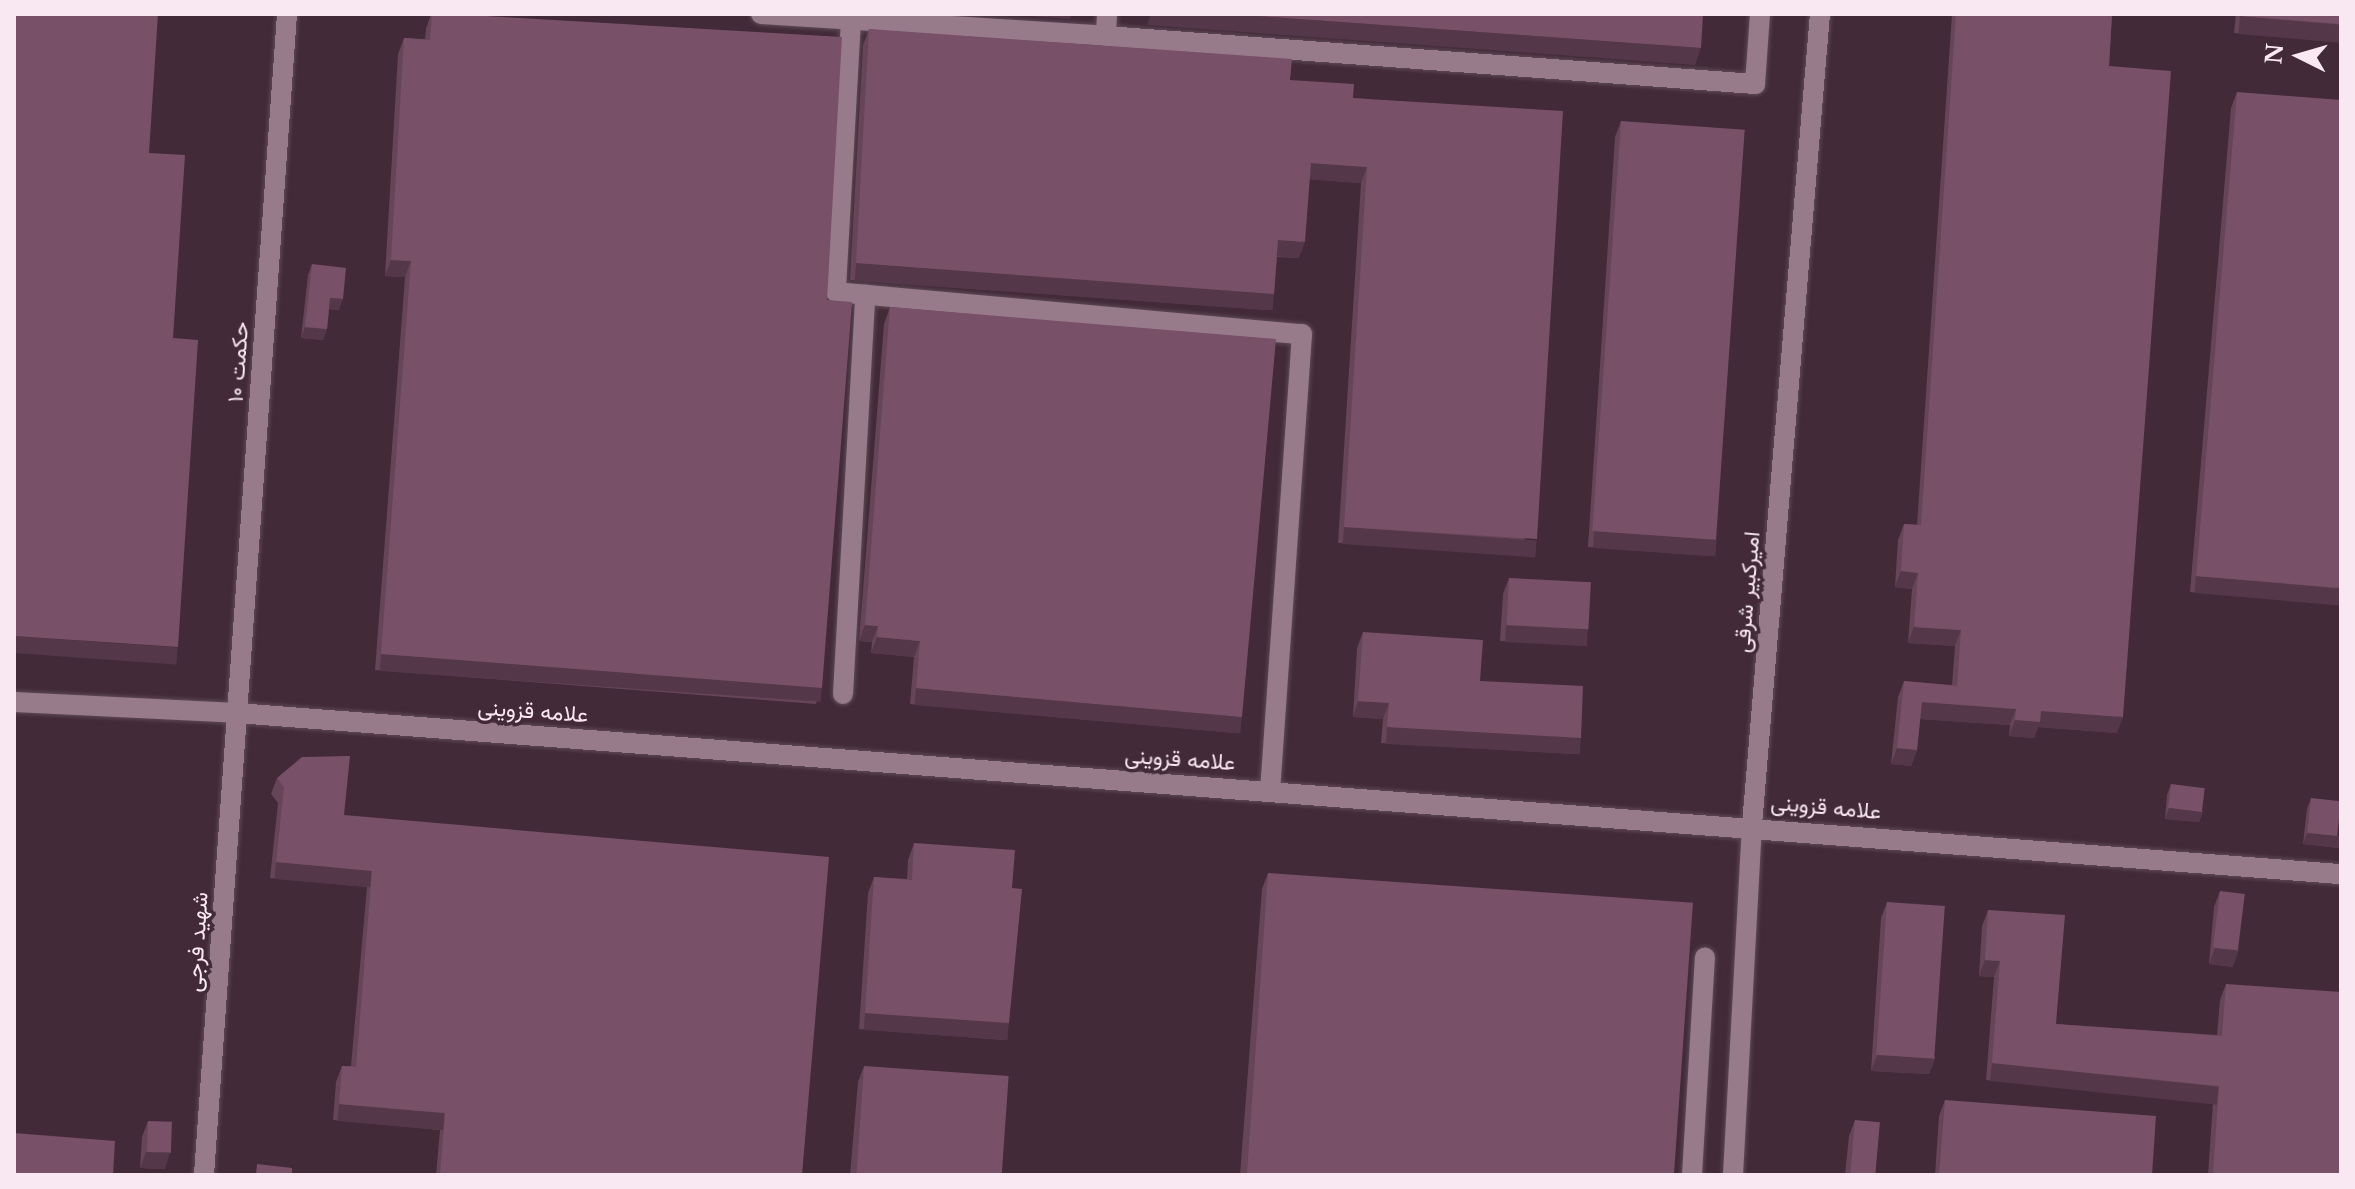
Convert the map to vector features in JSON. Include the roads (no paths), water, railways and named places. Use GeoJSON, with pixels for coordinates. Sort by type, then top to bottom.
{"type":"FeatureCollection","features":[{"type":"Feature","properties":{"kind":"street","name":"حکمت ۱۰"},"geometry":{"type":"LineString","coordinates":[[237,713],[287,14]]}},
{"type":"Feature","properties":{"kind":"street"},"geometry":{"type":"LineString","coordinates":[[761,14],[1755,84],[1760,14]]}},
{"type":"Feature","properties":{"kind":"street"},"geometry":{"type":"LineString","coordinates":[[1106,36],[1107,14]]}},
{"type":"Feature","properties":{"kind":"street","name":"امیرکبیر شرقی"},"geometry":{"type":"LineString","coordinates":[[1733,1175],[1752,825],[1820,14]]}},
{"type":"Feature","properties":{"kind":"street"},"geometry":{"type":"LineString","coordinates":[[851,20],[836,292],[1302,334],[1270,789]]}},
{"type":"Feature","properties":{"kind":"street"},"geometry":{"type":"LineString","coordinates":[[843,694],[865,295]]}},
{"type":"Feature","properties":{"kind":"street","name":"علامه قزوینی"},"geometry":{"type":"LineString","coordinates":[[14,702],[237,713],[1270,789],[2341,874]]}},
{"type":"Feature","properties":{"kind":"street","name":"شهید فرجی"},"geometry":{"type":"LineString","coordinates":[[204,1175],[237,713]]}},
{"type":"Feature","properties":{"kind":"street"},"geometry":{"type":"LineString","coordinates":[[1692,1175],[1705,957]]}}]}
